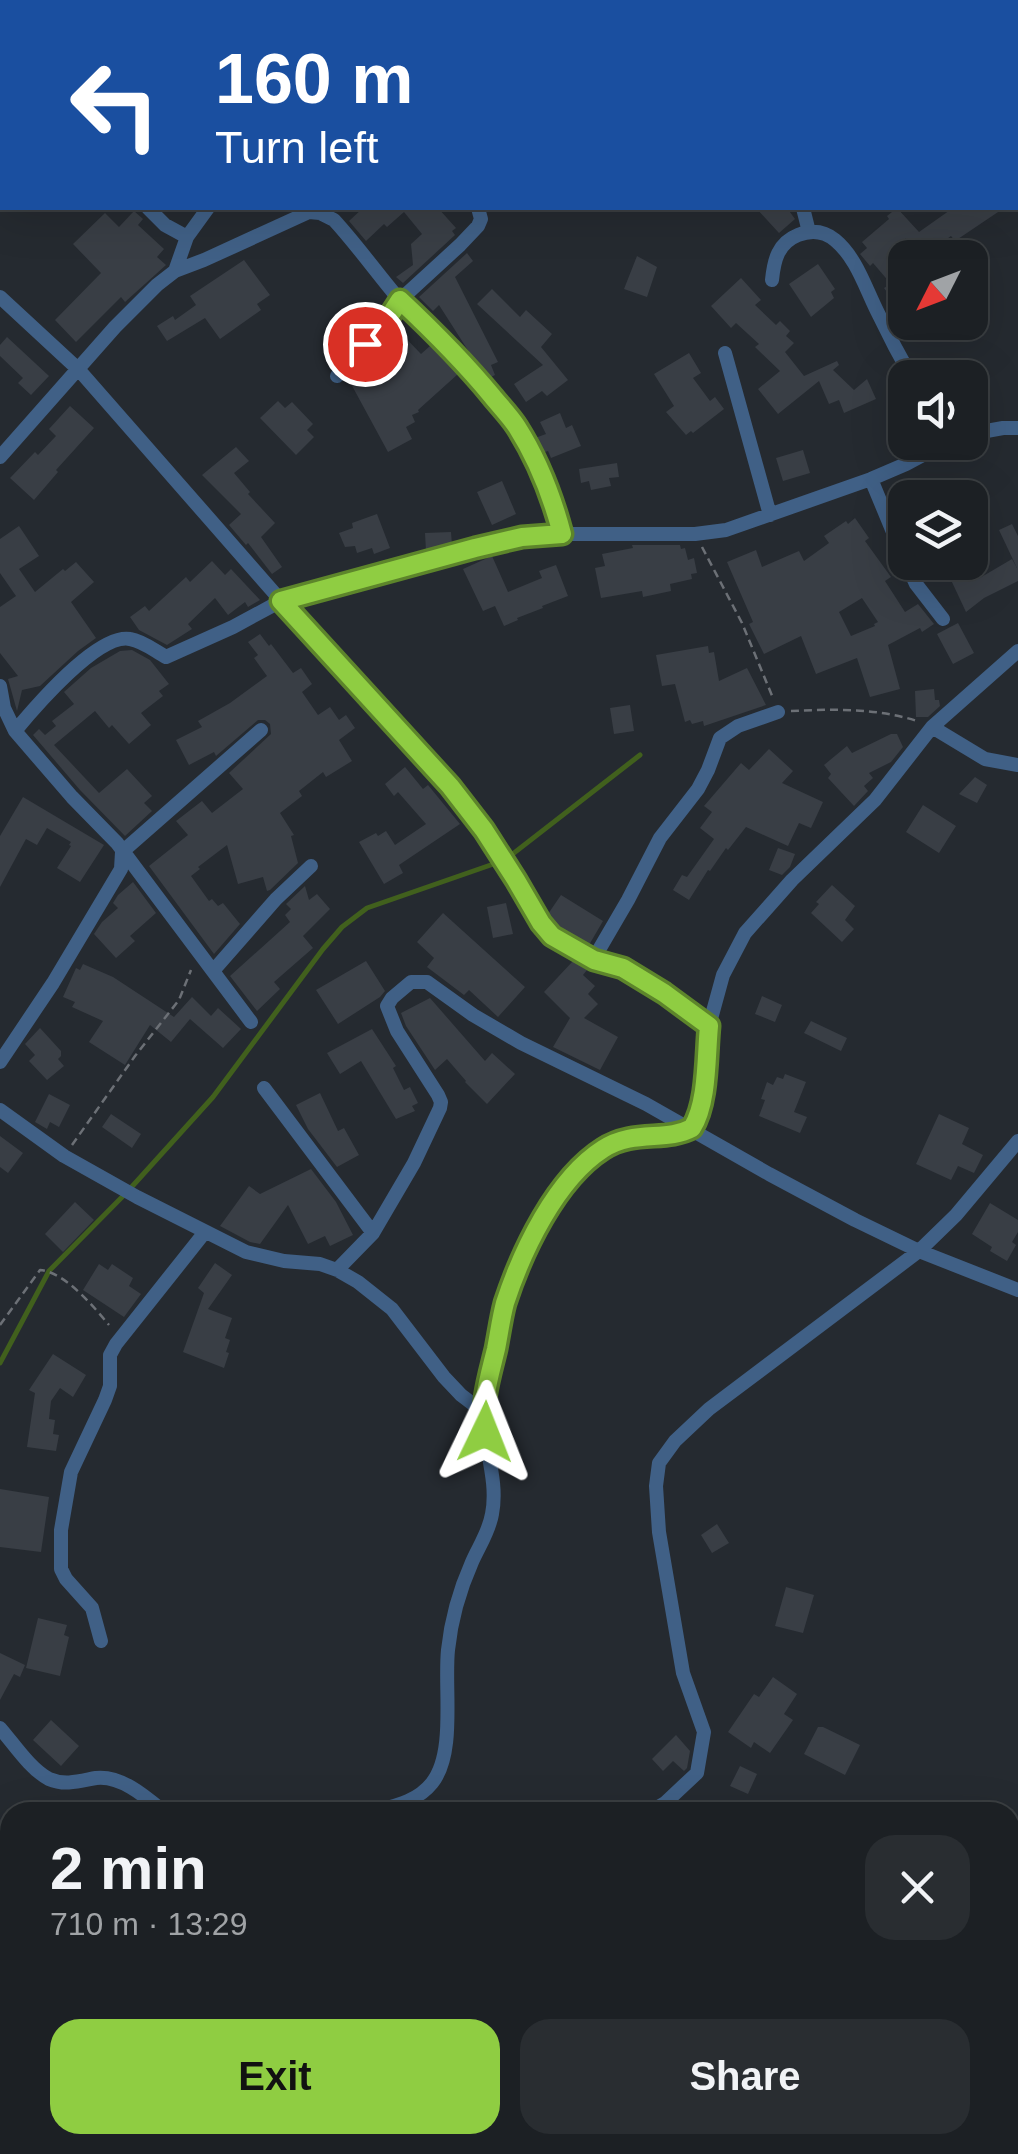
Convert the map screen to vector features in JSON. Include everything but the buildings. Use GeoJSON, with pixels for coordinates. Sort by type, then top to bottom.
{"type":"FeatureCollection","features":[{"type":"Feature","properties":{"kind":"street"},"geometry":{"type":"LineString","coordinates":[[150,210],[186,237]]}},
{"type":"Feature","properties":{"kind":"street"},"geometry":{"type":"LineString","coordinates":[[175,271],[186,237],[206,210]]}},
{"type":"Feature","properties":{"kind":"street"},"geometry":{"type":"LineString","coordinates":[[337,376],[400,300],[478,226],[479,210]]}},
{"type":"Feature","properties":{"kind":"street"},"geometry":{"type":"LineString","coordinates":[[804,210],[809,232]]}},
{"type":"Feature","properties":{"kind":"street"},"geometry":{"type":"LineString","coordinates":[[0,457],[129,313],[175,271],[309,212],[320,213],[334,220],[400,300],[472,372],[515,424],[538,465],[562,534]]}},
{"type":"Feature","properties":{"kind":"street"},"geometry":{"type":"LineString","coordinates":[[772,280],[774,261],[781,247],[794,236],[824,232],[838,242],[853,262],[903,360]]}},
{"type":"Feature","properties":{"kind":"street"},"geometry":{"type":"LineString","coordinates":[[0,296],[79,370],[450,786],[552,936],[594,960],[623,968],[709,1026]]}},
{"type":"Feature","properties":{"kind":"street"},"geometry":{"type":"LineString","coordinates":[[725,353],[770,516]]}},
{"type":"Feature","properties":{"kind":"street"},"geometry":{"type":"LineString","coordinates":[[988,431],[1018,428]]}},
{"type":"Feature","properties":{"kind":"street"},"geometry":{"type":"LineString","coordinates":[[15,731],[91,652],[114,640],[129,638],[166,657],[281,601],[475,548],[522,537],[562,534],[695,534],[726,530],[872,479],[914,460]]}},
{"type":"Feature","properties":{"kind":"street"},"geometry":{"type":"LineString","coordinates":[[872,479],[888,518]]}},
{"type":"Feature","properties":{"kind":"street"},"geometry":{"type":"LineString","coordinates":[[914,580],[943,618]]}},
{"type":"Feature","properties":{"kind":"street"},"geometry":{"type":"LineString","coordinates":[[408,1802],[432,1783],[443,1764],[450,1635],[465,1579],[493,1510],[482,1411],[484,1392],[504,1306],[535,1234],[553,1202],[590,1158],[628,1138],[678,1134],[692,1128],[702,1101],[709,1026],[722,975],[745,933],[792,880],[875,800],[932,727],[1018,651]]}},
{"type":"Feature","properties":{"kind":"street"},"geometry":{"type":"LineString","coordinates":[[0,686],[4,708],[15,731],[116,843],[251,1022]]}},
{"type":"Feature","properties":{"kind":"street"},"geometry":{"type":"LineString","coordinates":[[594,960],[660,838],[698,789],[720,738],[738,726],[778,712]]}},
{"type":"Feature","properties":{"kind":"street"},"geometry":{"type":"LineString","coordinates":[[932,727],[985,759],[1018,766]]}},
{"type":"Feature","properties":{"kind":"street"},"geometry":{"type":"LineString","coordinates":[[0,1062],[121,870],[122,852],[262,730]]}},
{"type":"Feature","properties":{"kind":"street"},"geometry":{"type":"LineString","coordinates":[[213,971],[276,899],[311,866]]}},
{"type":"Feature","properties":{"kind":"street"},"geometry":{"type":"LineString","coordinates":[[337,1270],[373,1233],[414,1162],[441,1102],[387,1006],[411,982],[427,982],[522,1043],[692,1128],[768,1174],[919,1251],[1018,1290]]}},
{"type":"Feature","properties":{"kind":"street"},"geometry":{"type":"LineString","coordinates":[[264,1088],[373,1233]]}},
{"type":"Feature","properties":{"kind":"street"},"geometry":{"type":"LineString","coordinates":[[0,1110],[64,1156],[246,1252],[337,1270],[392,1309],[444,1376],[482,1411]]}},
{"type":"Feature","properties":{"kind":"street"},"geometry":{"type":"LineString","coordinates":[[666,1802],[697,1773],[704,1732],[683,1673],[659,1532],[656,1486],[660,1463],[675,1440],[709,1410],[919,1251],[956,1215],[1018,1141]]}},
{"type":"Feature","properties":{"kind":"street"},"geometry":{"type":"LineString","coordinates":[[102,1641],[92,1608],[61,1569],[61,1530],[71,1472],[106,1400],[110,1355],[205,1232]]}},
{"type":"Feature","properties":{"kind":"street"},"geometry":{"type":"LineString","coordinates":[[0,1728],[36,1769],[52,1780],[68,1783],[107,1778],[132,1787],[151,1802]]}},
{"type":"Feature","properties":{"kind":"path"},"geometry":{"type":"LineString","coordinates":[[695,534],[742,623],[778,712],[865,711],[904,717],[932,727]]}},
{"type":"Feature","properties":{"kind":"path"},"geometry":{"type":"LineString","coordinates":[[64,1156],[179,1000],[196,950]]}},
{"type":"Feature","properties":{"kind":"path"},"geometry":{"type":"LineString","coordinates":[[0,1324],[40,1270],[49,1271],[95,1308],[120,1339]]}},
{"type":"Feature","properties":{"kind":"waterway"},"geometry":{"type":"LineString","coordinates":[[0,1363],[49,1271],[213,1097],[342,927],[367,908],[505,860],[640,755]]}},
{"type":"Feature","properties":{"kind":"route"},"geometry":{"type":"LineString","coordinates":[[365,344],[400,300],[422,320],[515,424],[538,465],[562,534],[522,537],[475,548],[281,601],[450,786],[484,830],[552,936],[594,960],[623,968],[709,1026],[702,1101],[692,1128],[678,1134],[628,1138],[607,1146],[590,1158],[553,1202],[523,1258],[504,1306],[484,1392],[485,1432]]}}]}
